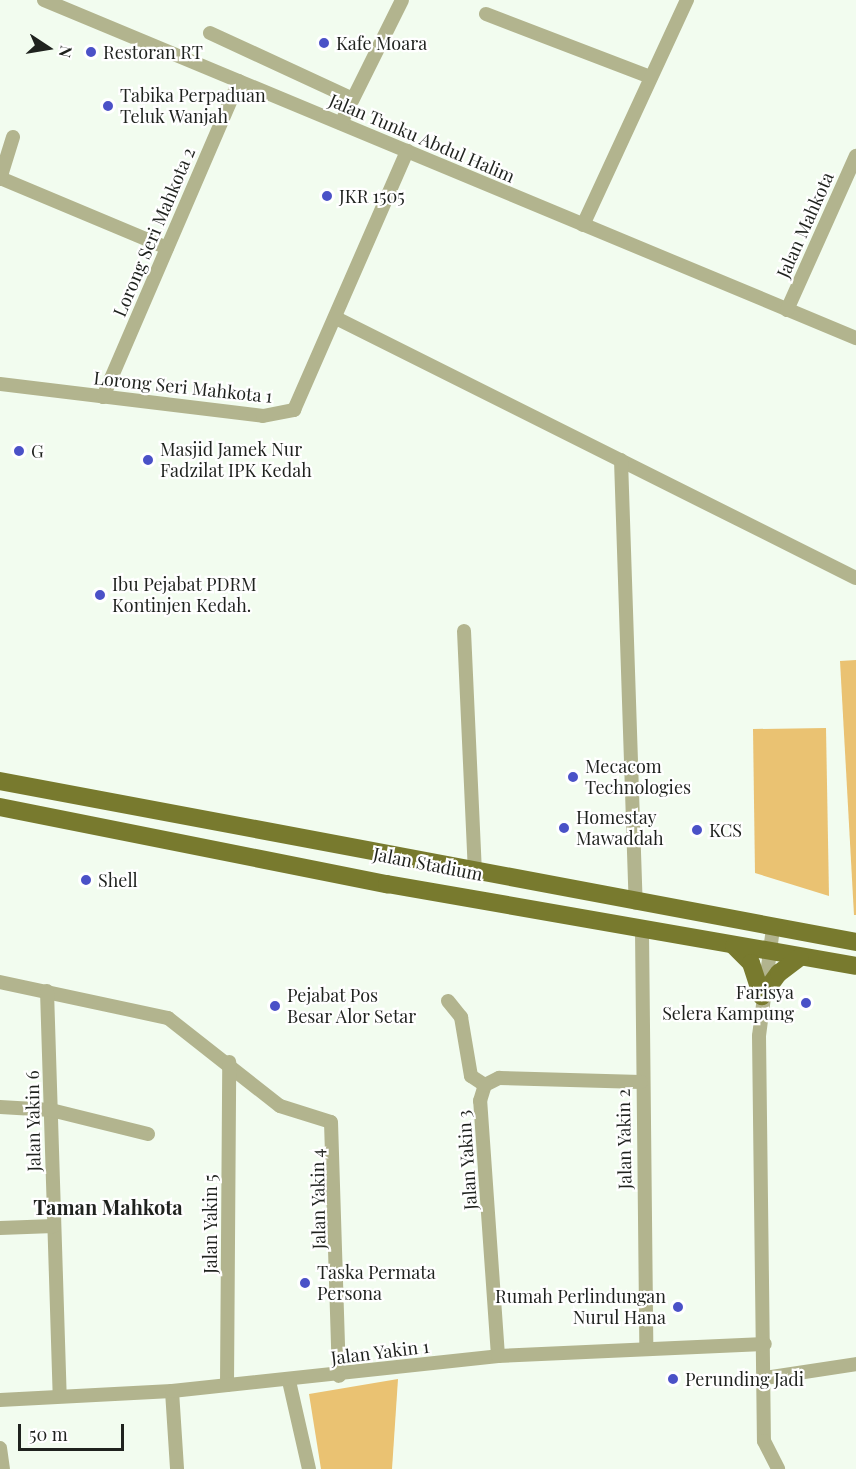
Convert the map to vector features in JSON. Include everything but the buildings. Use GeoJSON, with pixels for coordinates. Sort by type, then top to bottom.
{"type":"FeatureCollection","features":[{"type":"Feature","properties":{"kind":"main road","name":"Jalan Stadium"},"geometry":{"type":"LineString","coordinates":[[0,781],[475,873],[856,942]]}},
{"type":"Feature","properties":{"kind":"main road","name":"Jalan Stadium"},"geometry":{"type":"LineString","coordinates":[[0,807],[642,931],[856,966]]}},
{"type":"Feature","properties":{"kind":"main road"},"geometry":{"type":"LineString","coordinates":[[734,946],[751,963],[762,996]]}},
{"type":"Feature","properties":{"kind":"main road"},"geometry":{"type":"LineString","coordinates":[[762,996],[779,972],[800,957]]}},
{"type":"Feature","properties":{"kind":"street"},"geometry":{"type":"LineString","coordinates":[[341,123],[402,0]]}},
{"type":"Feature","properties":{"kind":"street"},"geometry":{"type":"LineString","coordinates":[[583,225],[687,0]]}},
{"type":"Feature","properties":{"kind":"street","name":"Jalan Tunku Abdul Halim"},"geometry":{"type":"LineString","coordinates":[[50,1],[856,339]]}},
{"type":"Feature","properties":{"kind":"street"},"geometry":{"type":"LineString","coordinates":[[486,14],[650,77]]}},
{"type":"Feature","properties":{"kind":"street"},"geometry":{"type":"LineString","coordinates":[[210,33],[353,99]]}},
{"type":"Feature","properties":{"kind":"street","name":"Lorong Seri Mahkota 2"},"geometry":{"type":"LineString","coordinates":[[102,397],[239,81]]}},
{"type":"Feature","properties":{"kind":"street"},"geometry":{"type":"LineString","coordinates":[[13,137],[0,179],[167,248]]}},
{"type":"Feature","properties":{"kind":"street","name":"Lorong Seri Mahkota 1"},"geometry":{"type":"LineString","coordinates":[[0,384],[102,397],[284,415],[303,396],[407,151]]}},
{"type":"Feature","properties":{"kind":"street","name":"Jalan Mahkota"},"geometry":{"type":"LineString","coordinates":[[787,310],[856,156]]}},
{"type":"Feature","properties":{"kind":"street"},"geometry":{"type":"LineString","coordinates":[[336,318],[856,578]]}},
{"type":"Feature","properties":{"kind":"street"},"geometry":{"type":"LineString","coordinates":[[621,460],[636,903]]}},
{"type":"Feature","properties":{"kind":"street"},"geometry":{"type":"LineString","coordinates":[[464,631],[475,873]]}},
{"type":"Feature","properties":{"kind":"street"},"geometry":{"type":"LineString","coordinates":[[772,927],[762,996],[765,1441],[778,1469]]}},
{"type":"Feature","properties":{"kind":"street","name":"Jalan Yakin 2"},"geometry":{"type":"LineString","coordinates":[[642,931],[641,1082],[646,1347]]}},
{"type":"Feature","properties":{"kind":"street"},"geometry":{"type":"LineString","coordinates":[[0,982],[156,1013],[229,1062]]}},
{"type":"Feature","properties":{"kind":"street","name":"Jalan Yakin 6"},"geometry":{"type":"LineString","coordinates":[[47,991],[60,1395]]}},
{"type":"Feature","properties":{"kind":"street"},"geometry":{"type":"LineString","coordinates":[[448,1001],[461,1017],[471,1076],[484,1085]]}},
{"type":"Feature","properties":{"kind":"street","name":"Jalan Yakin 4"},"geometry":{"type":"LineString","coordinates":[[229,1062],[280,1106],[324,1118],[335,1130],[339,1376]]}},
{"type":"Feature","properties":{"kind":"street","name":"Jalan Yakin 5"},"geometry":{"type":"LineString","coordinates":[[227,1385],[229,1062]]}},
{"type":"Feature","properties":{"kind":"street","name":"Jalan Yakin 3"},"geometry":{"type":"LineString","coordinates":[[498,1356],[480,1101],[484,1085],[499,1078],[641,1082]]}},
{"type":"Feature","properties":{"kind":"street"},"geometry":{"type":"LineString","coordinates":[[0,1107],[51,1110],[148,1134]]}},
{"type":"Feature","properties":{"kind":"street"},"geometry":{"type":"LineString","coordinates":[[0,1228],[54,1226]]}},
{"type":"Feature","properties":{"kind":"street","name":"Jalan Yakin 1"},"geometry":{"type":"LineString","coordinates":[[0,1400],[60,1395],[172,1391],[339,1376],[498,1356],[646,1347],[765,1344]]}},
{"type":"Feature","properties":{"kind":"street"},"geometry":{"type":"LineString","coordinates":[[765,1378],[856,1364]]}},
{"type":"Feature","properties":{"kind":"street"},"geometry":{"type":"LineString","coordinates":[[289,1380],[309,1469]]}},
{"type":"Feature","properties":{"kind":"street"},"geometry":{"type":"LineString","coordinates":[[172,1391],[177,1469]]}},
{"type":"Feature","properties":{"kind":"street"},"geometry":{"type":"LineString","coordinates":[[0,1448],[3,1469]]}},
{"type":"Feature","properties":{"kind":"shaded area"},"geometry":{"type":"Polygon","coordinates":[[[856,660],[856,915],[854,915],[840,661],[856,660]]]}},
{"type":"Feature","properties":{"kind":"shaded area"},"geometry":{"type":"Polygon","coordinates":[[[826,728],[829,896],[755,873],[753,729],[826,728]]]}},
{"type":"Feature","properties":{"kind":"shaded area"},"geometry":{"type":"Polygon","coordinates":[[[398,1379],[392,1469],[321,1469],[309,1394],[398,1379]]]}},
{"type":"Feature","properties":{"kind":"place","name":"Kafe Moara"},"geometry":{"type":"Point","coordinates":[324,43]}},
{"type":"Feature","properties":{"kind":"place","name":"Restoran RT"},"geometry":{"type":"Point","coordinates":[91,52]}},
{"type":"Feature","properties":{"kind":"place","name":"Tabika Perpaduan Teluk Wanjah"},"geometry":{"type":"Point","coordinates":[108,106]}},
{"type":"Feature","properties":{"kind":"place","name":"JKR 1505"},"geometry":{"type":"Point","coordinates":[327,196]}},
{"type":"Feature","properties":{"kind":"place","name":"G"},"geometry":{"type":"Point","coordinates":[19,451]}},
{"type":"Feature","properties":{"kind":"place","name":"Masjid Jamek Nur Fadzilat IPK Kedah"},"geometry":{"type":"Point","coordinates":[148,460]}},
{"type":"Feature","properties":{"kind":"place","name":"Ibu Pejabat PDRM Kontinjen Kedah."},"geometry":{"type":"Point","coordinates":[100,595]}},
{"type":"Feature","properties":{"kind":"place","name":"Mecacom Technologies"},"geometry":{"type":"Point","coordinates":[573,777]}},
{"type":"Feature","properties":{"kind":"place","name":"Homestay Mawaddah"},"geometry":{"type":"Point","coordinates":[564,828]}},
{"type":"Feature","properties":{"kind":"place","name":"KCS"},"geometry":{"type":"Point","coordinates":[697,830]}},
{"type":"Feature","properties":{"kind":"place","name":"Shell"},"geometry":{"type":"Point","coordinates":[86,880]}},
{"type":"Feature","properties":{"kind":"place","name":"Farisya Selera Kampung"},"geometry":{"type":"Point","coordinates":[806,1003]}},
{"type":"Feature","properties":{"kind":"place","name":"Pejabat Pos Besar Alor Setar"},"geometry":{"type":"Point","coordinates":[275,1006]}},
{"type":"Feature","properties":{"kind":"place","name":"Taska Permata Persona"},"geometry":{"type":"Point","coordinates":[305,1283]}},
{"type":"Feature","properties":{"kind":"place","name":"Rumah Perlindungan Nurul Hana"},"geometry":{"type":"Point","coordinates":[678,1307]}},
{"type":"Feature","properties":{"kind":"place","name":"Perunding Jadi"},"geometry":{"type":"Point","coordinates":[673,1379]}},
{"type":"Feature","properties":{"kind":"district","name":"Taman Mahkota"},"geometry":{"type":"Point","coordinates":[108,1206]}}]}
